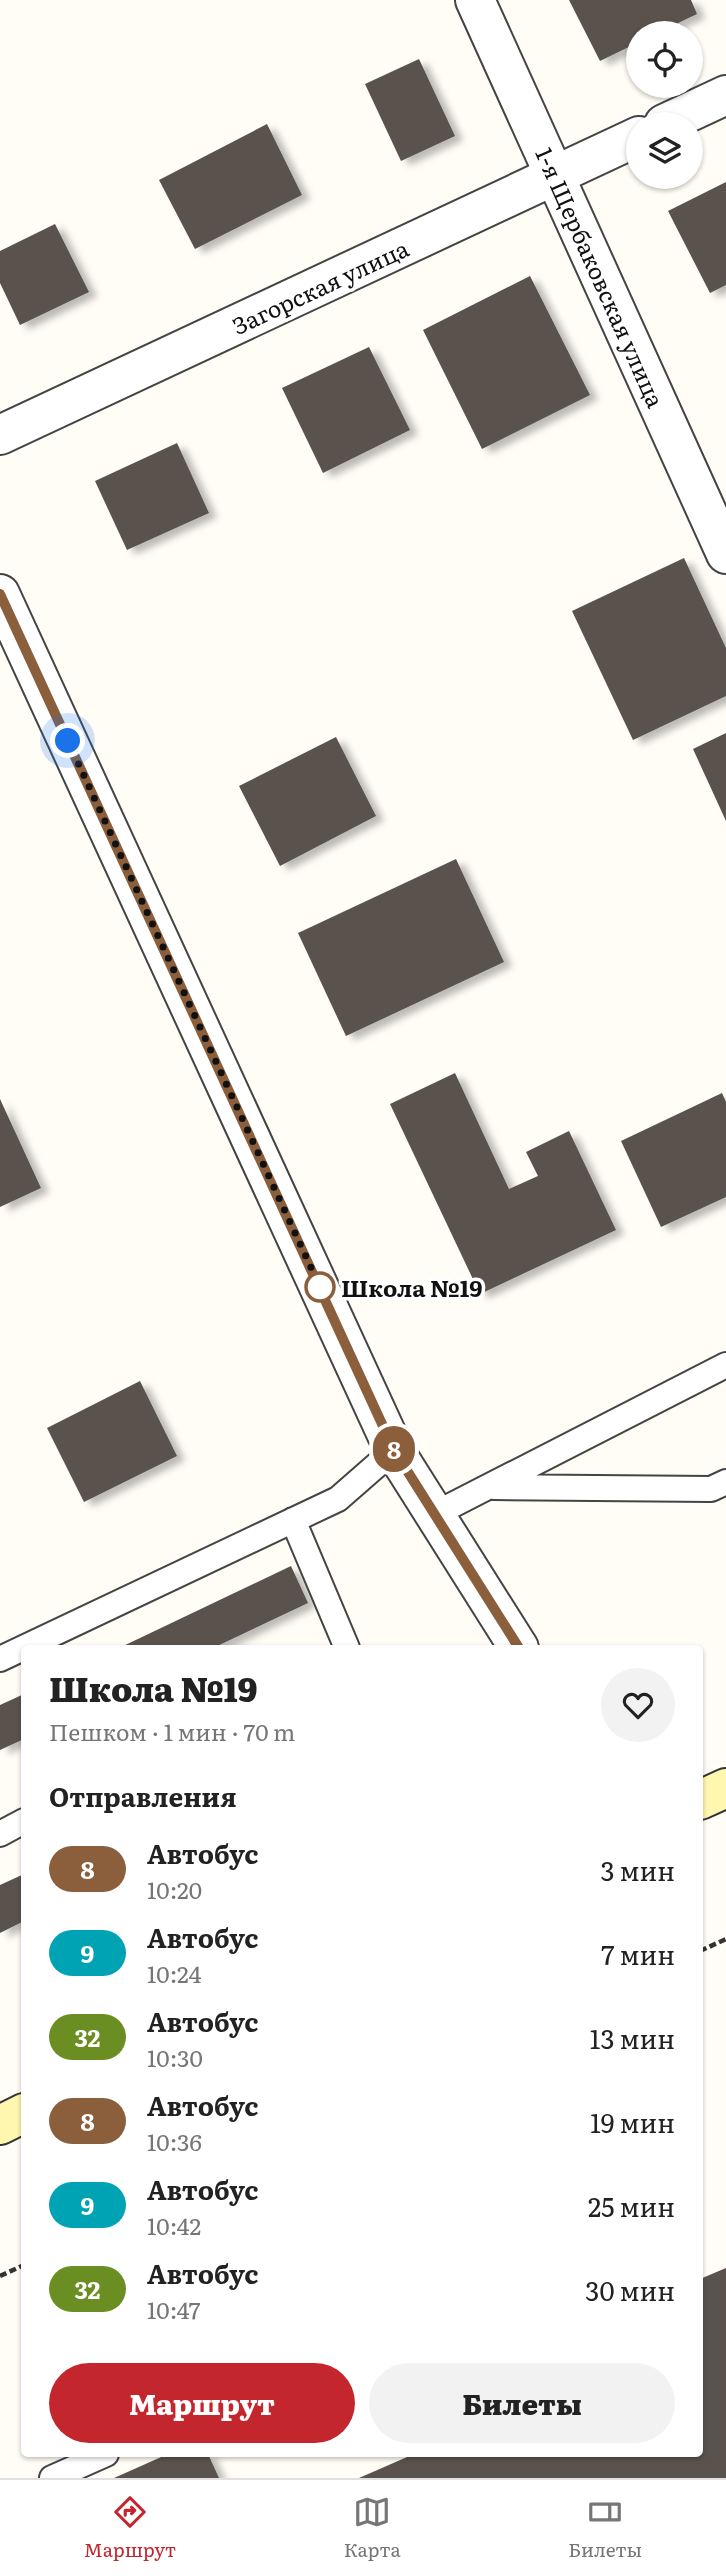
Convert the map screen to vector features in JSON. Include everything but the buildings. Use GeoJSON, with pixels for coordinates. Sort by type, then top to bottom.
{"type":"FeatureCollection","features":[{"type":"Feature","properties":{"kind":"main road"},"geometry":{"type":"LineString","coordinates":[[703,1799],[726,1788]]}},
{"type":"Feature","properties":{"kind":"main road"},"geometry":{"type":"LineString","coordinates":[[0,2125],[21,2114]]}},
{"type":"Feature","properties":{"kind":"street","name":"1-я Щербаковская улица"},"geometry":{"type":"LineString","coordinates":[[475,0],[726,554]]}},
{"type":"Feature","properties":{"kind":"street"},"geometry":{"type":"LineString","coordinates":[[690,112],[726,95]]}},
{"type":"Feature","properties":{"kind":"street","name":"Загорская улица"},"geometry":{"type":"LineString","coordinates":[[0,435],[626,142]]}},
{"type":"Feature","properties":{"kind":"street"},"geometry":{"type":"LineString","coordinates":[[0,594],[394,1450],[517,1645]]}},
{"type":"Feature","properties":{"kind":"lane"},"geometry":{"type":"LineString","coordinates":[[435,1514],[726,1365]]}},
{"type":"Feature","properties":{"kind":"lane"},"geometry":{"type":"LineString","coordinates":[[31,1645],[338,1499],[394,1450]]}},
{"type":"Feature","properties":{"kind":"lane"},"geometry":{"type":"LineString","coordinates":[[491,1487],[711,1489],[726,1482]]}},
{"type":"Feature","properties":{"kind":"lane"},"geometry":{"type":"LineString","coordinates":[[293,1520],[346,1645]]}},
{"type":"Feature","properties":{"kind":"lane"},"geometry":{"type":"LineString","coordinates":[[0,1660],[21,1650]]}},
{"type":"Feature","properties":{"kind":"lane"},"geometry":{"type":"LineString","coordinates":[[0,1834],[21,1823]]}},
{"type":"Feature","properties":{"kind":"lane"},"geometry":{"type":"LineString","coordinates":[[52,2478],[99,2457]]}},
{"type":"Feature","properties":{"kind":"path"},"geometry":{"type":"LineString","coordinates":[[703,1950],[726,1939]]}},
{"type":"Feature","properties":{"kind":"path"},"geometry":{"type":"LineString","coordinates":[[0,2276],[21,2266]]}},
{"type":"Feature","properties":{"kind":"bus line","name":"8"},"geometry":{"type":"LineString","coordinates":[[0,594],[394,1450],[517,1645]]}},
{"type":"Feature","properties":{"kind":"place","name":"Школа №19"},"geometry":{"type":"Point","coordinates":[320,1287]}},
{"type":"Feature","properties":{"kind":"route"},"geometry":{"type":"LineString","coordinates":[[68,741],[320,1287]]}}]}
